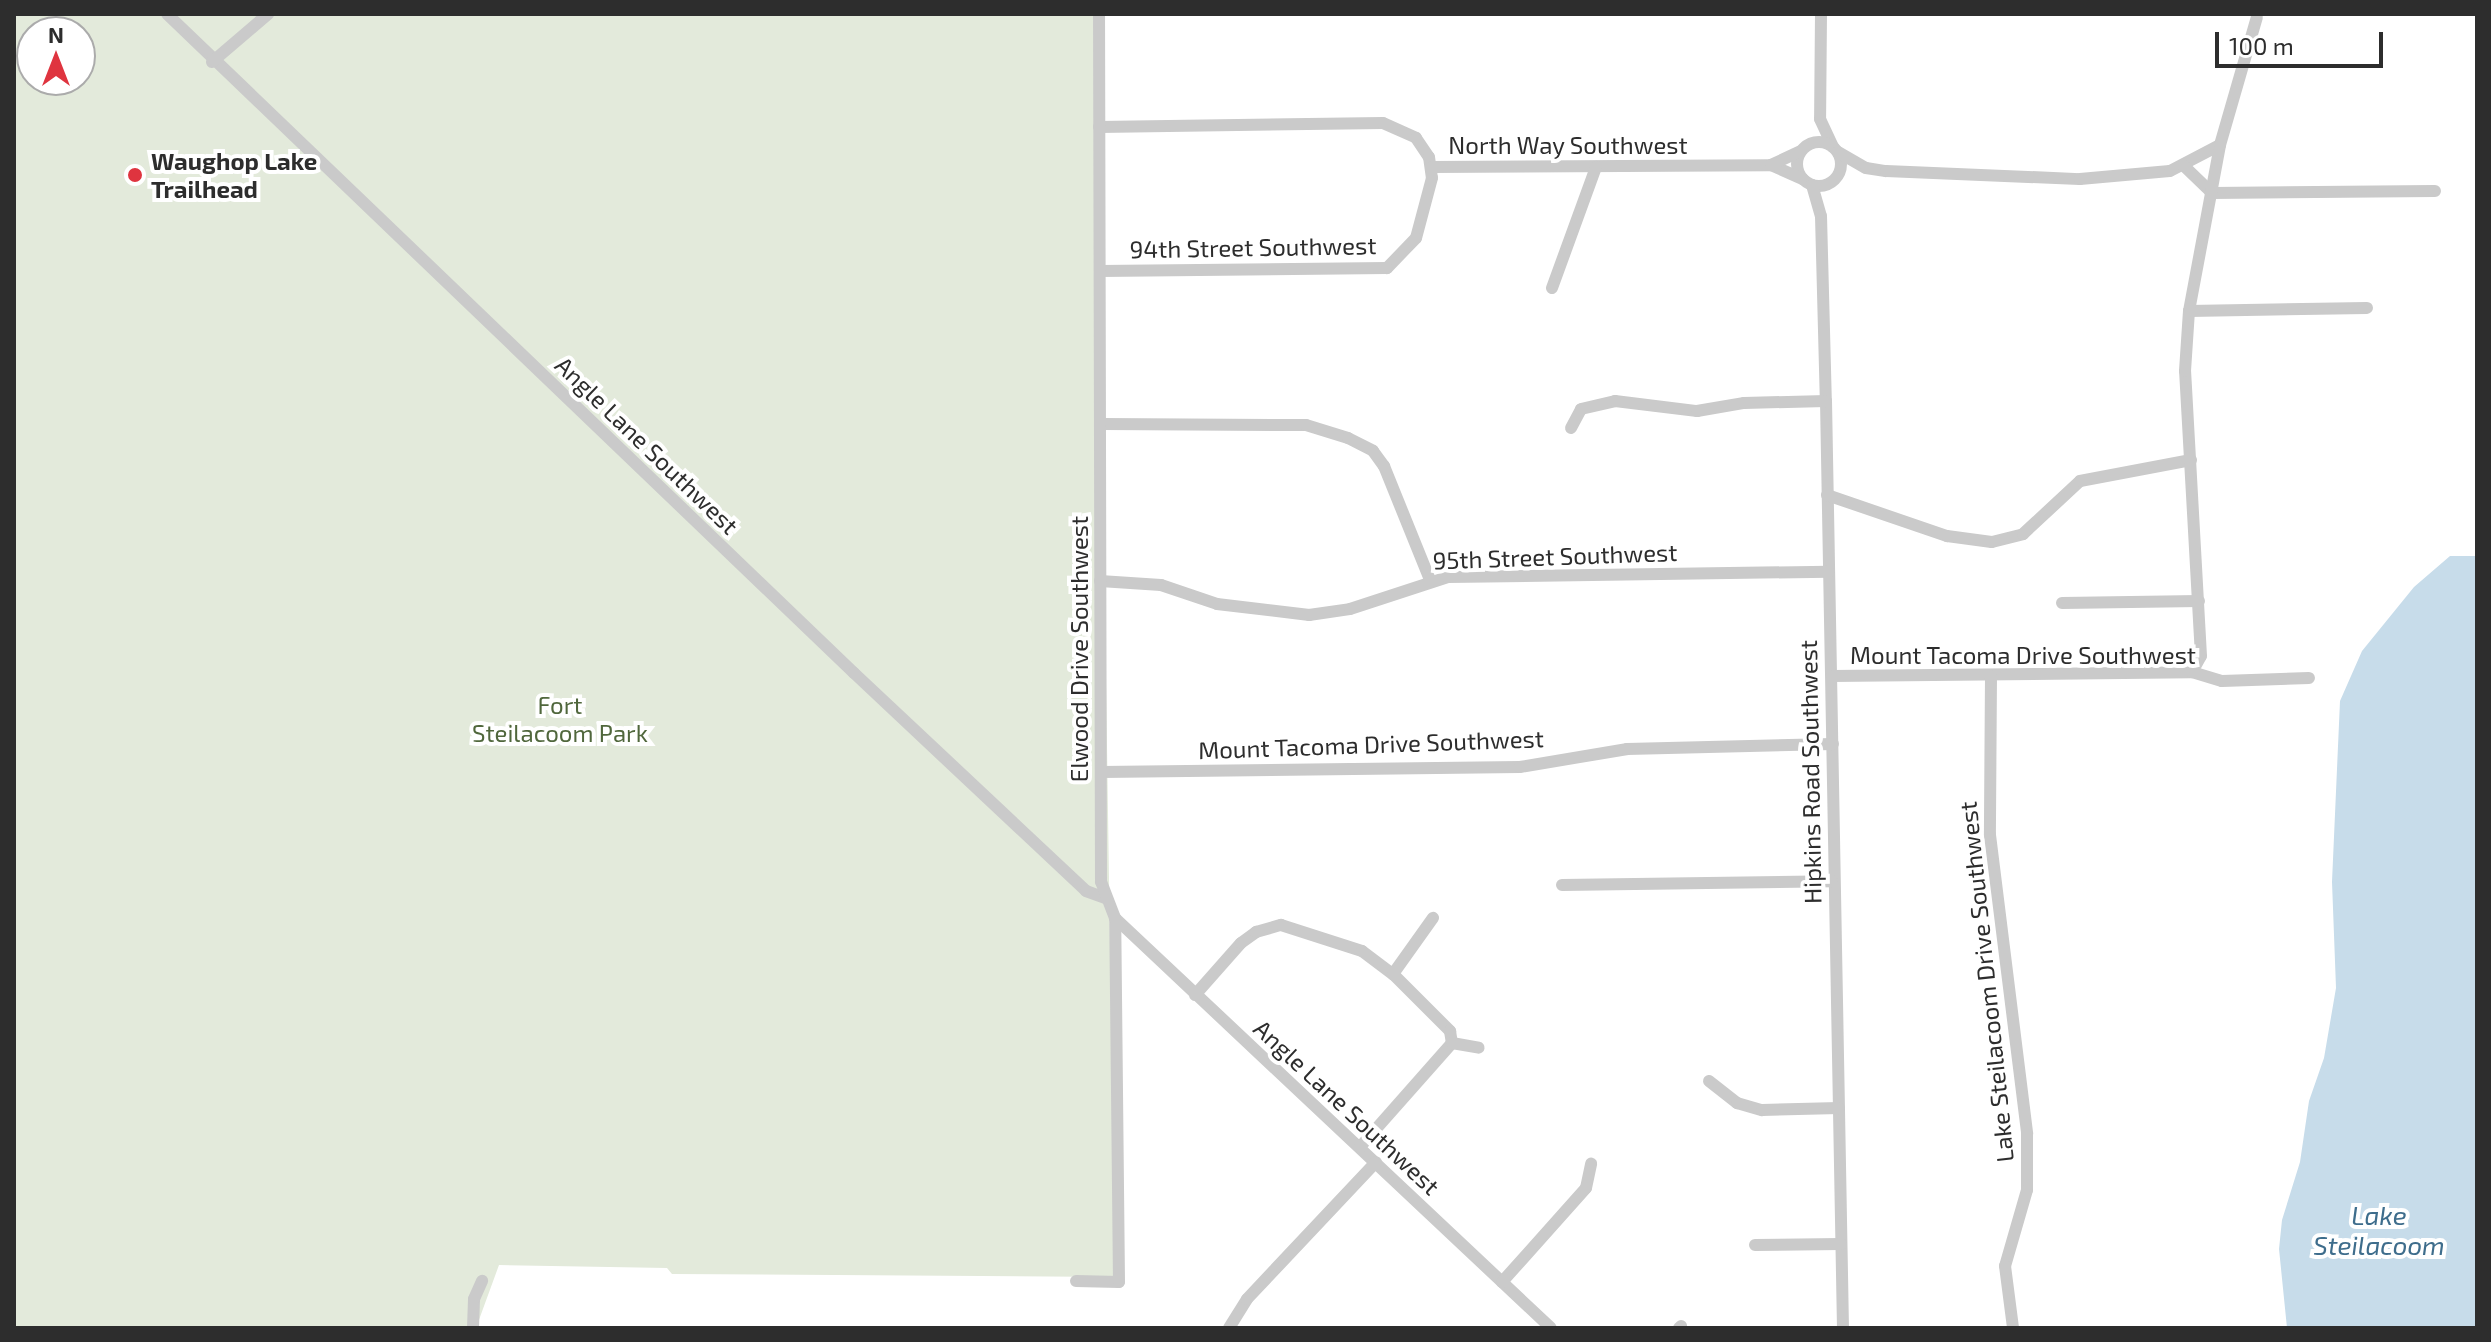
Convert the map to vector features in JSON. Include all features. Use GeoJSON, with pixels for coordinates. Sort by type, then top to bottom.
{"type":"FeatureCollection","features":[{"type":"Feature","properties":{"kind":"street","name":"Angle Lane Southwest"},"geometry":{"type":"LineString","coordinates":[[167,14],[212,62],[1086,891],[1105,898]]}},
{"type":"Feature","properties":{"kind":"street"},"geometry":{"type":"LineString","coordinates":[[212,62],[268,14]]}},
{"type":"Feature","properties":{"kind":"street","name":"Elwood Drive Southwest"},"geometry":{"type":"LineString","coordinates":[[1076,1281],[1119,1282],[1115,918],[1105,898],[1102,772],[1099,14]]}},
{"type":"Feature","properties":{"kind":"street"},"geometry":{"type":"LineString","coordinates":[[1821,14],[1820,119],[1797,165],[1807,182],[1833,181],[1866,168]]}},
{"type":"Feature","properties":{"kind":"street"},"geometry":{"type":"LineString","coordinates":[[2192,672],[2201,663],[2185,371],[2189,311],[2220,145],[2257,17]]}},
{"type":"Feature","properties":{"kind":"street"},"geometry":{"type":"LineString","coordinates":[[1820,119],[1842,166],[1833,181]]}},
{"type":"Feature","properties":{"kind":"street","name":"North Way Southwest"},"geometry":{"type":"LineString","coordinates":[[1099,127],[1383,123],[1416,138],[1432,167],[1771,165],[1804,149]]}},
{"type":"Feature","properties":{"kind":"street"},"geometry":{"type":"LineString","coordinates":[[1804,149],[1820,142],[1866,168],[1920,175],[2080,179],[2143,176],[2183,165],[2220,145]]}},
{"type":"Feature","properties":{"kind":"street","name":"North Way Southwest"},"geometry":{"type":"LineString","coordinates":[[1771,165],[1807,182]]}},
{"type":"Feature","properties":{"kind":"street"},"geometry":{"type":"LineString","coordinates":[[2183,165],[2212,193],[2435,191]]}},
{"type":"Feature","properties":{"kind":"street","name":"94th Street Southwest"},"geometry":{"type":"LineString","coordinates":[[1100,271],[1387,268],[1416,238],[1432,167]]}},
{"type":"Feature","properties":{"kind":"street"},"geometry":{"type":"LineString","coordinates":[[1552,288],[1596,167]]}},
{"type":"Feature","properties":{"kind":"street","name":"Hipkins Road Southwest"},"geometry":{"type":"LineString","coordinates":[[1833,181],[1821,216],[1843,1328]]}},
{"type":"Feature","properties":{"kind":"street","name":"Hipkins Road Southwest"},"geometry":{"type":"LineString","coordinates":[[1807,182],[1821,216]]}},
{"type":"Feature","properties":{"kind":"street"},"geometry":{"type":"LineString","coordinates":[[2189,311],[2367,308]]}},
{"type":"Feature","properties":{"kind":"street"},"geometry":{"type":"LineString","coordinates":[[1571,428],[1581,409],[1615,401],[1697,411],[1744,403],[1826,401]]}},
{"type":"Feature","properties":{"kind":"street"},"geometry":{"type":"LineString","coordinates":[[1102,424],[1306,425],[1348,438],[1373,451],[1384,466],[1430,580]]}},
{"type":"Feature","properties":{"kind":"street"},"geometry":{"type":"LineString","coordinates":[[1827,495],[1947,536],[2002,541],[2029,529],[2080,481],[2191,460]]}},
{"type":"Feature","properties":{"kind":"street","name":"95th Street Southwest"},"geometry":{"type":"LineString","coordinates":[[1100,581],[1161,585],[1217,604],[1309,615],[1350,609],[1430,580],[1829,572]]}},
{"type":"Feature","properties":{"kind":"street"},"geometry":{"type":"LineString","coordinates":[[2062,603],[2199,601]]}},
{"type":"Feature","properties":{"kind":"street","name":"Mount Tacoma Drive Southwest"},"geometry":{"type":"LineString","coordinates":[[1832,676],[2192,672],[2222,681],[2309,678]]}},
{"type":"Feature","properties":{"kind":"street","name":"Lake Steilacoom Drive Southwest"},"geometry":{"type":"LineString","coordinates":[[1991,676],[1990,835],[2027,1134],[2027,1190],[2005,1266],[2013,1328]]}},
{"type":"Feature","properties":{"kind":"street","name":"Mount Tacoma Drive Southwest"},"geometry":{"type":"LineString","coordinates":[[1102,772],[1520,767],[1627,749],[1833,744]]}},
{"type":"Feature","properties":{"kind":"street"},"geometry":{"type":"LineString","coordinates":[[1562,885],[1832,881]]}},
{"type":"Feature","properties":{"kind":"street","name":"Angle Lane Southwest"},"geometry":{"type":"LineString","coordinates":[[1115,918],[1551,1328]]}},
{"type":"Feature","properties":{"kind":"street"},"geometry":{"type":"LineString","coordinates":[[1393,974],[1433,918]]}},
{"type":"Feature","properties":{"kind":"street"},"geometry":{"type":"LineString","coordinates":[[1195,995],[1241,943],[1256,932],[1281,925],[1362,951],[1393,974],[1450,1031],[1452,1043]]}},
{"type":"Feature","properties":{"kind":"street"},"geometry":{"type":"LineString","coordinates":[[1452,1043],[1479,1048]]}},
{"type":"Feature","properties":{"kind":"street"},"geometry":{"type":"LineString","coordinates":[[1360,1147],[1452,1043]]}},
{"type":"Feature","properties":{"kind":"street"},"geometry":{"type":"LineString","coordinates":[[1709,1081],[1737,1103],[1754,1109],[1839,1108]]}},
{"type":"Feature","properties":{"kind":"street"},"geometry":{"type":"LineString","coordinates":[[1229,1328],[1247,1299],[1376,1162]]}},
{"type":"Feature","properties":{"kind":"street"},"geometry":{"type":"LineString","coordinates":[[1502,1282],[1586,1188],[1591,1164]]}},
{"type":"Feature","properties":{"kind":"street"},"geometry":{"type":"LineString","coordinates":[[1755,1245],[1841,1244]]}},
{"type":"Feature","properties":{"kind":"street"},"geometry":{"type":"LineString","coordinates":[[473,1328],[474,1299],[482,1281]]}},
{"type":"Feature","properties":{"kind":"green space","name":"Fort Steilacoom Park"},"geometry":{"type":"Polygon","coordinates":[[[14,14],[1096,14],[1115,1277],[672,1274],[667,1268],[499,1265],[476,1328],[14,1328],[14,14]]]}},
{"type":"Feature","properties":{"kind":"water","name":"Lake Steilacoom"},"geometry":{"type":"Polygon","coordinates":[[[2450,556],[2477,556],[2477,1328],[2287,1328],[2279,1249],[2282,1220],[2300,1162],[2309,1101],[2324,1058],[2336,988],[2332,882],[2340,701],[2362,651],[2414,587],[2450,556]]]}},
{"type":"Feature","properties":{"kind":"place","name":"Waughop Lake Trailhead"},"geometry":{"type":"Point","coordinates":[135,175]}}]}
